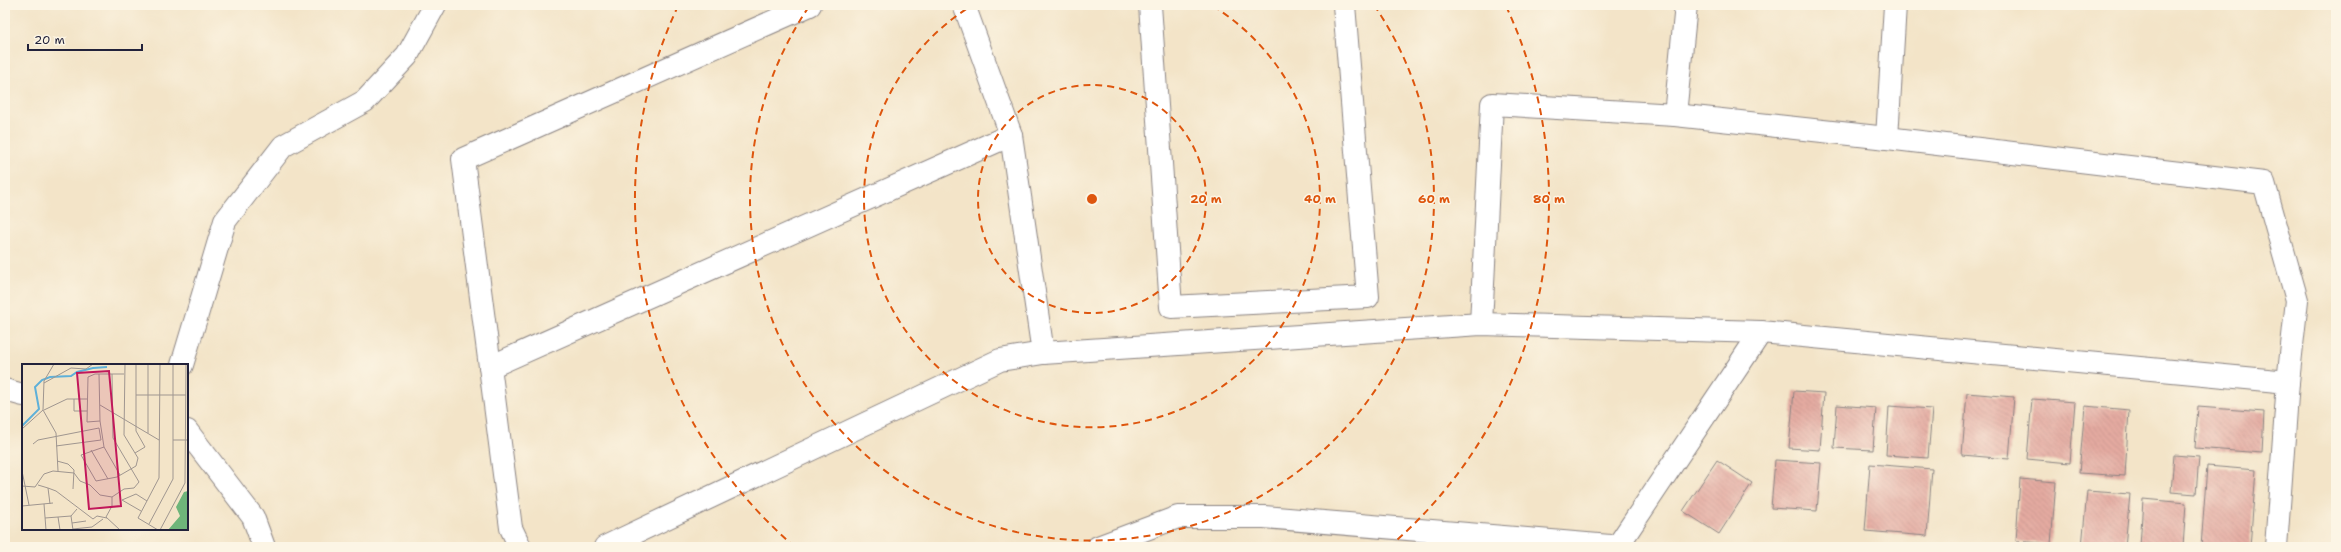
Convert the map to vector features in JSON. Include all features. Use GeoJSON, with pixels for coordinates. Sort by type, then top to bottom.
{"type":"FeatureCollection","features":[{"type":"Feature","properties":{"kind":"street"},"geometry":{"type":"LineString","coordinates":[[182,364],[225,221],[283,146],[365,101],[407,56],[435,5]]}},
{"type":"Feature","properties":{"kind":"street"},"geometry":{"type":"LineString","coordinates":[[520,547],[511,528],[463,159],[810,5]]}},
{"type":"Feature","properties":{"kind":"street"},"geometry":{"type":"LineString","coordinates":[[964,5],[1011,135],[1043,353]]}},
{"type":"Feature","properties":{"kind":"street"},"geometry":{"type":"LineString","coordinates":[[1150,5],[1171,307],[1368,297],[1344,5]]}},
{"type":"Feature","properties":{"kind":"street"},"geometry":{"type":"LineString","coordinates":[[1675,115],[1686,5]]}},
{"type":"Feature","properties":{"kind":"street"},"geometry":{"type":"LineString","coordinates":[[1887,138],[1895,5]]}},
{"type":"Feature","properties":{"kind":"street"},"geometry":{"type":"LineString","coordinates":[[1481,324],[1492,104],[1675,115],[1887,138],[2264,183],[2297,300],[2288,382],[2276,547]]}},
{"type":"Feature","properties":{"kind":"street"},"geometry":{"type":"LineString","coordinates":[[490,367],[1011,135]]}},
{"type":"Feature","properties":{"kind":"street"},"geometry":{"type":"LineString","coordinates":[[605,547],[1000,360],[1043,353],[1481,324],[1760,332],[2288,382]]}},
{"type":"Feature","properties":{"kind":"street"},"geometry":{"type":"LineString","coordinates":[[1617,547],[1760,332]]}},
{"type":"Feature","properties":{"kind":"street"},"geometry":{"type":"LineString","coordinates":[[5,390],[22,395]]}},
{"type":"Feature","properties":{"kind":"street"},"geometry":{"type":"LineString","coordinates":[[188,432],[253,517],[264,547]]}},
{"type":"Feature","properties":{"kind":"street"},"geometry":{"type":"LineString","coordinates":[[1098,547],[1178,517],[1264,517],[1622,547]]}},
{"type":"Feature","properties":{"kind":"building"},"geometry":{"type":"Polygon","coordinates":[[[1794,391],[1824,393],[1820,450],[1789,448],[1794,391]]]}},
{"type":"Feature","properties":{"kind":"building"},"geometry":{"type":"Polygon","coordinates":[[[1967,393],[2014,397],[2009,459],[1962,455],[1967,393]]]}},
{"type":"Feature","properties":{"kind":"building"},"geometry":{"type":"Polygon","coordinates":[[[2032,399],[2075,402],[2070,463],[2027,459],[2032,399]]]}},
{"type":"Feature","properties":{"kind":"building"},"geometry":{"type":"Polygon","coordinates":[[[1837,405],[1876,408],[1873,450],[1834,448],[1837,405]]]}},
{"type":"Feature","properties":{"kind":"building"},"geometry":{"type":"Polygon","coordinates":[[[1889,406],[1932,409],[1928,458],[1886,455],[1889,406]]]}},
{"type":"Feature","properties":{"kind":"building"},"geometry":{"type":"Polygon","coordinates":[[[2085,406],[2129,410],[2125,476],[2079,473],[2085,406]]]}},
{"type":"Feature","properties":{"kind":"building"},"geometry":{"type":"Polygon","coordinates":[[[2198,407],[2264,412],[2262,453],[2195,448],[2198,407]]]}},
{"type":"Feature","properties":{"kind":"building"},"geometry":{"type":"Polygon","coordinates":[[[2174,455],[2199,457],[2196,494],[2171,492],[2174,455]]]}},
{"type":"Feature","properties":{"kind":"building"},"geometry":{"type":"Polygon","coordinates":[[[1717,460],[1752,483],[1719,534],[1683,511],[1717,460]]]}},
{"type":"Feature","properties":{"kind":"building"},"geometry":{"type":"Polygon","coordinates":[[[1775,460],[1821,463],[1817,511],[1771,508],[1775,460]]]}},
{"type":"Feature","properties":{"kind":"building"},"geometry":{"type":"Polygon","coordinates":[[[1870,464],[1932,469],[1927,536],[1865,531],[1870,464]]]}},
{"type":"Feature","properties":{"kind":"building"},"geometry":{"type":"Polygon","coordinates":[[[2207,466],[2256,470],[2250,547],[2201,547],[2207,466]]]}},
{"type":"Feature","properties":{"kind":"building"},"geometry":{"type":"Polygon","coordinates":[[[2020,479],[2056,482],[2051,544],[2016,541],[2020,479]]]}},
{"type":"Feature","properties":{"kind":"building"},"geometry":{"type":"Polygon","coordinates":[[[2087,491],[2130,494],[2125,547],[2082,547],[2087,491]]]}},
{"type":"Feature","properties":{"kind":"building"},"geometry":{"type":"Polygon","coordinates":[[[2143,499],[2186,503],[2183,547],[2140,547],[2143,499]]]}}]}
